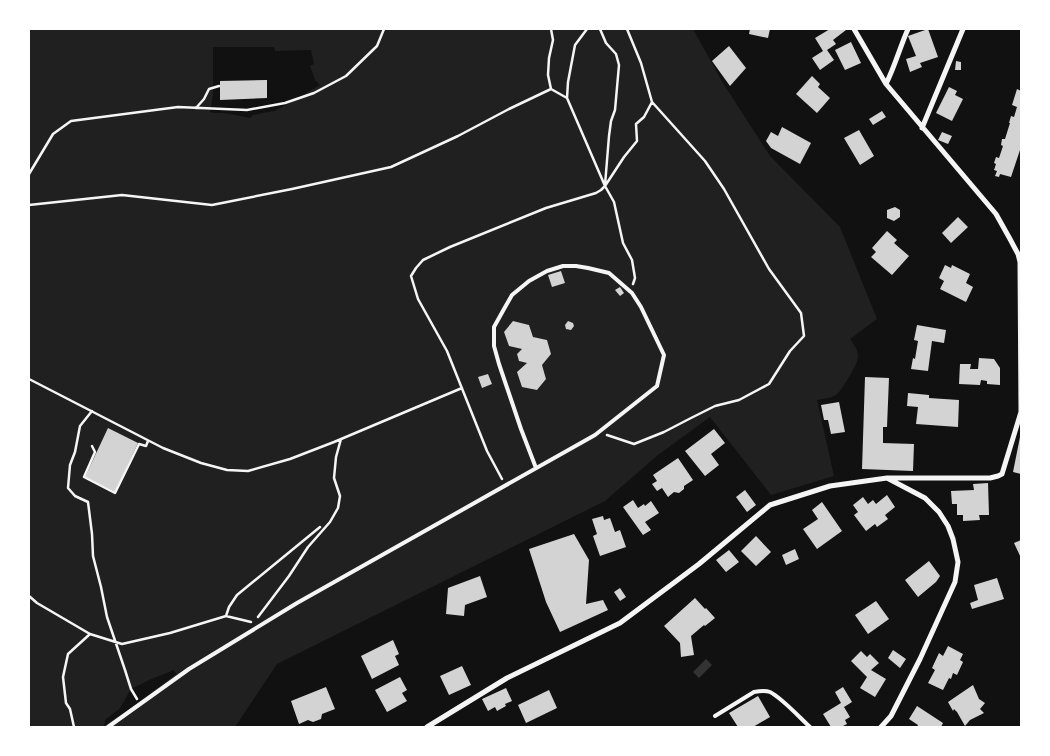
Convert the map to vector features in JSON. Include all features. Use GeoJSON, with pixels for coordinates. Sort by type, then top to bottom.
{"type":"FeatureCollection","features":[{"type":"Feature","properties":{"kind":"street"},"geometry":{"type":"LineString","coordinates":[[427,727],[507,678],[620,623],[698,564],[770,505],[830,486],[886,478],[990,478],[1002,474],[1021,412],[1021,262],[996,214],[886,84],[854,29]]}},
{"type":"Feature","properties":{"kind":"street"},"geometry":{"type":"LineString","coordinates":[[886,84],[908,29]]}},
{"type":"Feature","properties":{"kind":"street"},"geometry":{"type":"LineString","coordinates":[[922,128],[963,29]]}},
{"type":"Feature","properties":{"kind":"street"},"geometry":{"type":"LineString","coordinates":[[881,727],[891,716],[920,659],[955,582],[958,562],[951,533],[939,512],[925,498],[886,478]]}},
{"type":"Feature","properties":{"kind":"lane"},"geometry":{"type":"LineString","coordinates":[[108,727],[189,669],[297,603],[536,468],[599,431],[657,386],[664,355],[641,307],[632,293],[609,274],[582,267],[563,266],[547,271],[529,281],[512,295],[494,327],[494,346],[536,468]]}},
{"type":"Feature","properties":{"kind":"lane"},"geometry":{"type":"LineString","coordinates":[[715,716],[754,692],[769,692],[810,727]]}},
{"type":"Feature","properties":{"kind":"path"},"geometry":{"type":"LineString","coordinates":[[29,174],[54,134],[71,121],[178,107],[247,110],[285,103],[314,93],[346,76],[378,46],[384,29]]}},
{"type":"Feature","properties":{"kind":"path"},"geometry":{"type":"LineString","coordinates":[[551,29],[553,40],[548,75],[551,89],[567,98]]}},
{"type":"Feature","properties":{"kind":"path"},"geometry":{"type":"LineString","coordinates":[[587,29],[575,45],[567,98],[605,186],[614,202],[623,243],[632,260],[635,278],[632,293]]}},
{"type":"Feature","properties":{"kind":"path"},"geometry":{"type":"LineString","coordinates":[[600,29],[606,43],[616,54],[619,65],[615,110],[609,136],[605,186]]}},
{"type":"Feature","properties":{"kind":"path"},"geometry":{"type":"LineString","coordinates":[[599,431],[634,444],[664,432],[715,406],[739,400],[769,384],[790,351],[804,336],[801,313],[769,269],[724,189],[705,161],[652,102],[641,62],[627,29]]}},
{"type":"Feature","properties":{"kind":"path"},"geometry":{"type":"LineString","coordinates":[[196,108],[204,99],[209,89],[219,86]]}},
{"type":"Feature","properties":{"kind":"path"},"geometry":{"type":"LineString","coordinates":[[29,205],[122,195],[212,205],[391,167],[551,89]]}},
{"type":"Feature","properties":{"kind":"path"},"geometry":{"type":"LineString","coordinates":[[506,485],[487,450],[447,351],[418,299],[411,276],[424,260],[450,247],[546,208],[601,190],[637,141],[636,124],[644,117],[652,102]]}},
{"type":"Feature","properties":{"kind":"path"},"geometry":{"type":"LineString","coordinates":[[29,379],[163,448],[200,463],[227,470],[248,470],[290,459],[462,388]]}},
{"type":"Feature","properties":{"kind":"path"},"geometry":{"type":"LineString","coordinates":[[92,412],[80,426],[75,452],[70,464],[68,488],[75,496],[88,502],[93,556],[107,617],[131,689],[140,704]]}},
{"type":"Feature","properties":{"kind":"path"},"geometry":{"type":"LineString","coordinates":[[255,621],[308,547],[330,522],[338,508],[340,496],[334,478],[336,457],[341,439]]}},
{"type":"Feature","properties":{"kind":"path"},"geometry":{"type":"LineString","coordinates":[[92,446],[95,452],[84,477],[115,493],[139,444],[146,446],[148,440]]}},
{"type":"Feature","properties":{"kind":"path"},"geometry":{"type":"LineString","coordinates":[[226,616],[237,594],[320,528]]}},
{"type":"Feature","properties":{"kind":"path"},"geometry":{"type":"LineString","coordinates":[[29,596],[37,603],[90,634],[122,644],[170,633],[226,616],[252,622],[264,617]]}},
{"type":"Feature","properties":{"kind":"path"},"geometry":{"type":"LineString","coordinates":[[74,727],[70,710],[66,703],[63,677],[68,654],[90,634]]}},
{"type":"Feature","properties":{"kind":"shaded area"},"geometry":{"type":"Polygon","coordinates":[[[29,29],[693,29],[723,83],[770,156],[840,227],[877,319],[850,339],[857,349],[858,357],[853,371],[842,388],[834,396],[817,400],[834,476],[771,495],[710,417],[658,455],[605,501],[277,664],[235,727],[29,727],[29,29]],[[213,47],[213,94],[210,112],[227,113],[250,118],[253,115],[274,111],[320,85],[315,80],[310,66],[314,64],[311,50],[275,51],[274,47],[213,47]],[[513,321],[504,332],[509,346],[522,349],[517,354],[519,361],[527,363],[517,372],[522,386],[537,390],[546,379],[542,365],[551,354],[547,340],[533,337],[529,325],[513,321]],[[174,670],[131,689],[120,708],[105,720],[104,726],[176,674],[174,670]]]}},
{"type":"Feature","properties":{"kind":"shaded area"},"geometry":{"type":"Polygon","coordinates":[[[706,659],[712,665],[699,678],[693,672],[706,659]]]}},
{"type":"Feature","properties":{"kind":"building"},"geometry":{"type":"Polygon","coordinates":[[[750,29],[770,29],[768,38],[749,34],[750,29]]]}},
{"type":"Feature","properties":{"kind":"building"},"geometry":{"type":"Polygon","coordinates":[[[830,29],[846,30],[833,40],[836,44],[827,50],[834,60],[820,70],[812,58],[823,51],[815,38],[830,29]]]}},
{"type":"Feature","properties":{"kind":"building"},"geometry":{"type":"Polygon","coordinates":[[[928,29],[938,57],[920,63],[922,67],[910,72],[906,59],[916,56],[908,36],[928,29]]]}},
{"type":"Feature","properties":{"kind":"building"},"geometry":{"type":"Polygon","coordinates":[[[851,42],[861,63],[845,70],[835,50],[851,42]]]}},
{"type":"Feature","properties":{"kind":"building"},"geometry":{"type":"Polygon","coordinates":[[[729,46],[746,68],[730,86],[712,61],[729,46]]]}},
{"type":"Feature","properties":{"kind":"building"},"geometry":{"type":"Polygon","coordinates":[[[956,61],[961,62],[961,70],[955,70],[956,61]]]}},
{"type":"Feature","properties":{"kind":"building"},"geometry":{"type":"Polygon","coordinates":[[[812,76],[820,84],[818,87],[830,98],[817,113],[796,94],[812,76]]]}},
{"type":"Feature","properties":{"kind":"building"},"geometry":{"type":"Polygon","coordinates":[[[267,80],[267,98],[220,100],[220,81],[267,80]]]}},
{"type":"Feature","properties":{"kind":"building"},"geometry":{"type":"Polygon","coordinates":[[[949,87],[957,91],[955,95],[963,99],[952,121],[936,113],[949,87]]]}},
{"type":"Feature","properties":{"kind":"building"},"geometry":{"type":"Polygon","coordinates":[[[1017,89],[1021,91],[1021,147],[1011,177],[1000,174],[999,177],[995,176],[997,171],[994,170],[996,164],[994,163],[996,157],[999,158],[1003,146],[1001,145],[1002,139],[1005,139],[1011,116],[1014,117],[1017,107],[1012,105],[1017,89]]]}},
{"type":"Feature","properties":{"kind":"building"},"geometry":{"type":"Polygon","coordinates":[[[882,111],[886,117],[873,125],[869,119],[882,111]]]}},
{"type":"Feature","properties":{"kind":"building"},"geometry":{"type":"Polygon","coordinates":[[[782,127],[811,143],[800,164],[771,148],[766,141],[771,132],[778,136],[782,127]]]}},
{"type":"Feature","properties":{"kind":"building"},"geometry":{"type":"Polygon","coordinates":[[[859,130],[874,156],[860,165],[844,138],[859,130]]]}},
{"type":"Feature","properties":{"kind":"building"},"geometry":{"type":"Polygon","coordinates":[[[942,132],[952,136],[948,144],[938,140],[942,132]]]}},
{"type":"Feature","properties":{"kind":"building"},"geometry":{"type":"Polygon","coordinates":[[[895,207],[900,210],[900,217],[894,221],[887,218],[887,210],[895,207]]]}},
{"type":"Feature","properties":{"kind":"building"},"geometry":{"type":"Polygon","coordinates":[[[958,217],[968,227],[951,243],[942,233],[958,217]]]}},
{"type":"Feature","properties":{"kind":"building"},"geometry":{"type":"Polygon","coordinates":[[[887,231],[897,240],[894,243],[909,256],[892,275],[871,257],[876,252],[872,248],[887,231]]]}},
{"type":"Feature","properties":{"kind":"building"},"geometry":{"type":"Polygon","coordinates":[[[945,265],[951,268],[952,265],[970,274],[966,283],[973,287],[966,302],[940,289],[944,281],[939,278],[945,265]]]}},
{"type":"Feature","properties":{"kind":"building"},"geometry":{"type":"Polygon","coordinates":[[[561,271],[565,283],[552,287],[548,275],[561,271]]]}},
{"type":"Feature","properties":{"kind":"building"},"geometry":{"type":"Polygon","coordinates":[[[620,287],[624,293],[620,296],[615,290],[620,287]]]}},
{"type":"Feature","properties":{"kind":"building"},"geometry":{"type":"Polygon","coordinates":[[[513,321],[529,325],[533,337],[547,340],[551,354],[542,365],[546,379],[537,390],[522,387],[517,372],[527,363],[519,361],[517,354],[522,349],[509,346],[504,332],[513,321]]]}},
{"type":"Feature","properties":{"kind":"building"},"geometry":{"type":"Polygon","coordinates":[[[568,321],[573,323],[574,326],[571,330],[566,329],[565,325],[568,321]]]}},
{"type":"Feature","properties":{"kind":"building"},"geometry":{"type":"Polygon","coordinates":[[[917,325],[946,330],[944,343],[932,341],[928,371],[911,369],[918,341],[914,340],[917,325]]]}},
{"type":"Feature","properties":{"kind":"building"},"geometry":{"type":"Polygon","coordinates":[[[979,358],[994,359],[1000,368],[1000,385],[987,384],[987,381],[981,380],[980,385],[959,384],[960,364],[971,364],[970,369],[978,369],[979,358]]]}},
{"type":"Feature","properties":{"kind":"building"},"geometry":{"type":"Polygon","coordinates":[[[488,374],[492,384],[482,388],[478,377],[488,374]]]}},
{"type":"Feature","properties":{"kind":"building"},"geometry":{"type":"Polygon","coordinates":[[[865,377],[889,378],[887,427],[883,427],[883,443],[914,444],[913,471],[862,469],[865,377]]]}},
{"type":"Feature","properties":{"kind":"building"},"geometry":{"type":"Polygon","coordinates":[[[908,393],[929,395],[929,398],[959,400],[958,427],[916,424],[918,407],[907,406],[908,393]]]}},
{"type":"Feature","properties":{"kind":"building"},"geometry":{"type":"Polygon","coordinates":[[[839,402],[845,432],[831,434],[828,420],[824,420],[821,405],[839,402]]]}},
{"type":"Feature","properties":{"kind":"building"},"geometry":{"type":"Polygon","coordinates":[[[108,428],[138,443],[115,492],[85,477],[108,428]]]}},
{"type":"Feature","properties":{"kind":"building"},"geometry":{"type":"Polygon","coordinates":[[[714,429],[725,443],[711,454],[719,465],[705,476],[685,451],[714,429]]]}},
{"type":"Feature","properties":{"kind":"building"},"geometry":{"type":"Polygon","coordinates":[[[1021,437],[1021,474],[1013,472],[1021,437]]]}},
{"type":"Feature","properties":{"kind":"building"},"geometry":{"type":"Polygon","coordinates":[[[678,458],[693,480],[684,486],[684,489],[679,493],[674,492],[668,497],[662,488],[657,491],[652,484],[657,481],[653,475],[678,458]]]}},
{"type":"Feature","properties":{"kind":"building"},"geometry":{"type":"Polygon","coordinates":[[[988,483],[989,515],[979,515],[980,520],[963,521],[963,515],[957,515],[957,504],[952,504],[951,491],[974,490],[973,484],[988,483]]]}},
{"type":"Feature","properties":{"kind":"building"},"geometry":{"type":"Polygon","coordinates":[[[745,490],[756,505],[747,512],[736,497],[745,490]]]}},
{"type":"Feature","properties":{"kind":"building"},"geometry":{"type":"Polygon","coordinates":[[[887,495],[895,507],[885,515],[888,519],[877,527],[875,524],[866,531],[854,515],[858,512],[853,505],[863,497],[868,504],[873,500],[876,504],[887,495]]]}},
{"type":"Feature","properties":{"kind":"building"},"geometry":{"type":"Polygon","coordinates":[[[633,500],[638,508],[644,504],[645,506],[651,501],[659,513],[645,522],[651,530],[643,535],[623,507],[633,500]]]}},
{"type":"Feature","properties":{"kind":"building"},"geometry":{"type":"Polygon","coordinates":[[[822,502],[842,531],[817,549],[803,529],[818,519],[812,510],[822,502]]]}},
{"type":"Feature","properties":{"kind":"building"},"geometry":{"type":"Polygon","coordinates":[[[603,516],[604,520],[610,518],[615,532],[620,530],[626,547],[600,556],[593,536],[597,534],[592,519],[603,516]]]}},
{"type":"Feature","properties":{"kind":"building"},"geometry":{"type":"Polygon","coordinates":[[[574,534],[589,560],[586,604],[603,600],[608,610],[560,632],[546,602],[529,549],[574,534]]]}},
{"type":"Feature","properties":{"kind":"building"},"geometry":{"type":"Polygon","coordinates":[[[756,536],[771,552],[756,566],[741,551],[756,536]]]}},
{"type":"Feature","properties":{"kind":"building"},"geometry":{"type":"Polygon","coordinates":[[[1021,540],[1021,558],[1014,543],[1021,540]]]}},
{"type":"Feature","properties":{"kind":"building"},"geometry":{"type":"Polygon","coordinates":[[[795,549],[799,559],[786,565],[782,555],[795,549]]]}},
{"type":"Feature","properties":{"kind":"building"},"geometry":{"type":"Polygon","coordinates":[[[729,550],[739,562],[726,572],[716,560],[729,550]]]}},
{"type":"Feature","properties":{"kind":"building"},"geometry":{"type":"Polygon","coordinates":[[[929,561],[940,576],[936,582],[918,597],[905,580],[929,561]]]}},
{"type":"Feature","properties":{"kind":"building"},"geometry":{"type":"Polygon","coordinates":[[[480,576],[487,597],[465,605],[464,616],[446,614],[448,588],[480,576]]]}},
{"type":"Feature","properties":{"kind":"building"},"geometry":{"type":"Polygon","coordinates":[[[997,578],[1004,599],[972,609],[970,603],[978,600],[974,585],[997,578]]]}},
{"type":"Feature","properties":{"kind":"building"},"geometry":{"type":"Polygon","coordinates":[[[620,588],[626,597],[620,601],[614,592],[620,588]]]}},
{"type":"Feature","properties":{"kind":"building"},"geometry":{"type":"Polygon","coordinates":[[[695,598],[715,618],[691,636],[694,655],[681,657],[680,643],[664,626],[695,598]]]}},
{"type":"Feature","properties":{"kind":"building"},"geometry":{"type":"Polygon","coordinates":[[[876,601],[889,619],[868,634],[855,615],[876,601]]]}},
{"type":"Feature","properties":{"kind":"building"},"geometry":{"type":"Polygon","coordinates":[[[393,640],[399,654],[395,656],[399,665],[372,679],[361,656],[393,640]]]}},
{"type":"Feature","properties":{"kind":"building"},"geometry":{"type":"Polygon","coordinates":[[[948,646],[963,654],[960,660],[963,662],[957,675],[953,673],[943,690],[928,683],[935,670],[932,668],[939,653],[943,656],[948,646]]]}},
{"type":"Feature","properties":{"kind":"building"},"geometry":{"type":"Polygon","coordinates":[[[893,650],[906,659],[900,668],[888,658],[893,650]]]}},
{"type":"Feature","properties":{"kind":"building"},"geometry":{"type":"Polygon","coordinates":[[[861,651],[867,657],[870,654],[879,663],[871,670],[886,679],[875,697],[860,688],[867,677],[851,661],[861,651]]]}},
{"type":"Feature","properties":{"kind":"building"},"geometry":{"type":"Polygon","coordinates":[[[462,666],[471,685],[449,695],[440,676],[462,666]]]}},
{"type":"Feature","properties":{"kind":"building"},"geometry":{"type":"Polygon","coordinates":[[[400,677],[407,690],[402,693],[407,701],[387,712],[375,690],[400,677]]]}},
{"type":"Feature","properties":{"kind":"building"},"geometry":{"type":"Polygon","coordinates":[[[973,685],[979,699],[985,703],[980,709],[984,713],[970,720],[965,726],[957,712],[954,709],[953,711],[948,702],[973,685]]]}},
{"type":"Feature","properties":{"kind":"building"},"geometry":{"type":"Polygon","coordinates":[[[326,687],[335,709],[322,714],[321,719],[313,722],[308,720],[299,724],[291,701],[326,687]]]}},
{"type":"Feature","properties":{"kind":"building"},"geometry":{"type":"Polygon","coordinates":[[[843,687],[852,702],[844,707],[850,717],[845,720],[847,724],[841,727],[831,727],[823,714],[841,703],[835,692],[843,687]]]}},
{"type":"Feature","properties":{"kind":"building"},"geometry":{"type":"Polygon","coordinates":[[[506,688],[512,701],[497,711],[495,707],[488,711],[482,699],[506,688]]]}},
{"type":"Feature","properties":{"kind":"building"},"geometry":{"type":"Polygon","coordinates":[[[549,690],[557,708],[526,723],[518,705],[549,690]]]}},
{"type":"Feature","properties":{"kind":"building"},"geometry":{"type":"Polygon","coordinates":[[[758,696],[770,717],[753,727],[738,727],[729,713],[758,696]]]}},
{"type":"Feature","properties":{"kind":"building"},"geometry":{"type":"Polygon","coordinates":[[[917,706],[943,723],[941,727],[917,727],[918,725],[909,719],[917,706]]]}}]}
